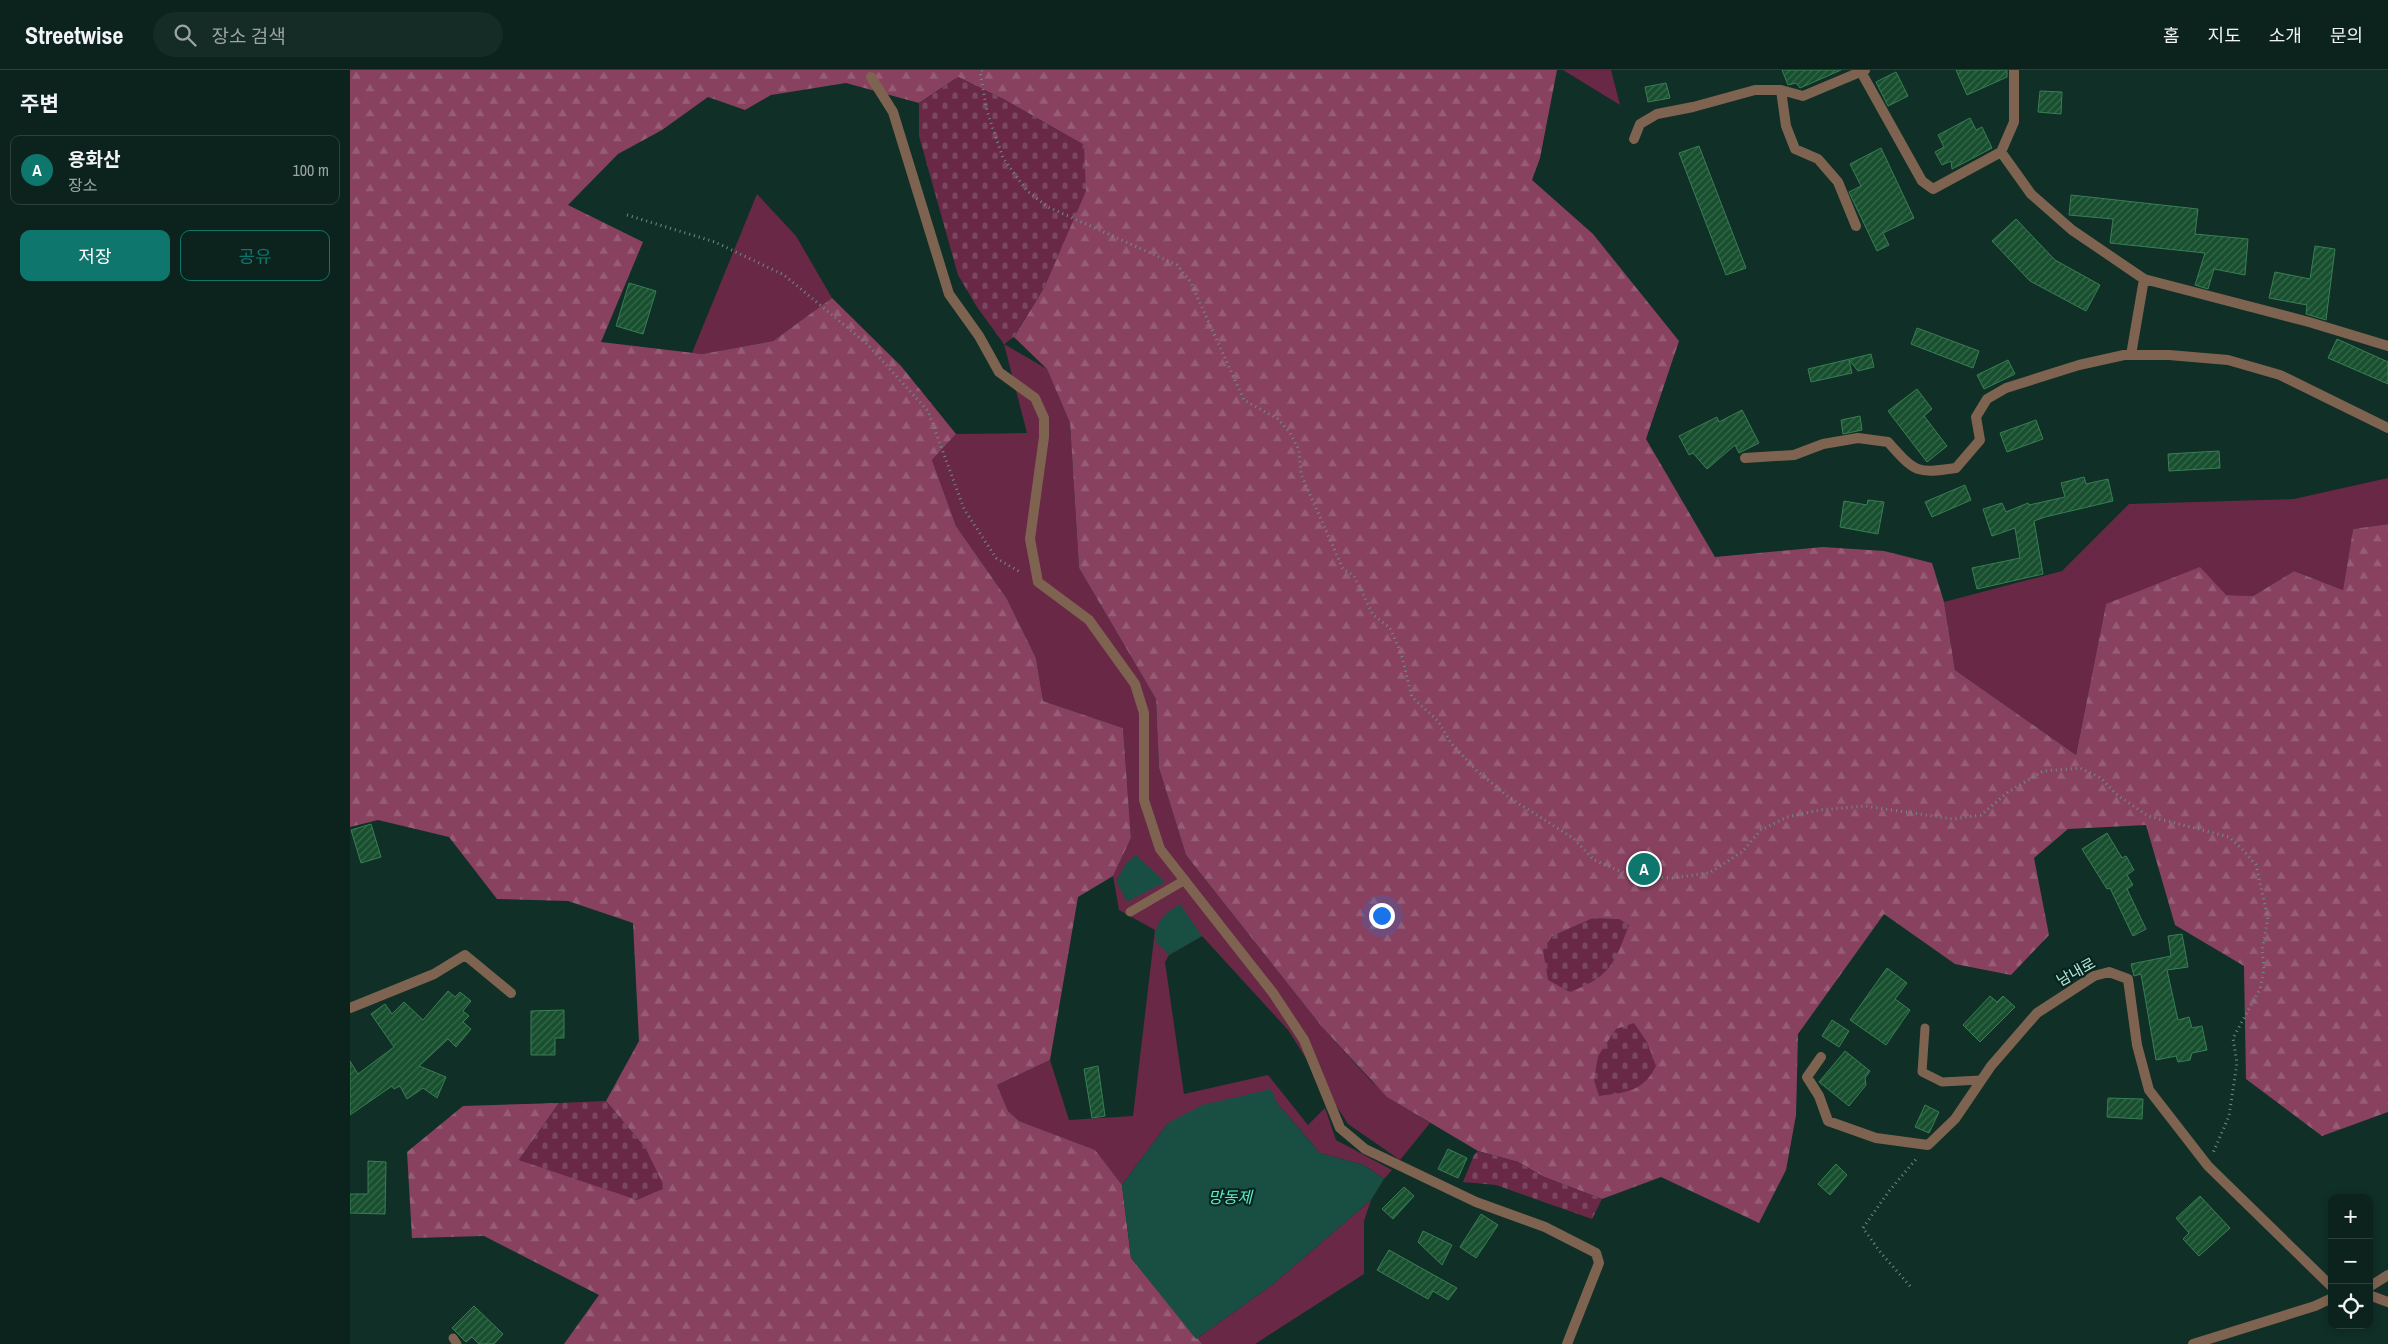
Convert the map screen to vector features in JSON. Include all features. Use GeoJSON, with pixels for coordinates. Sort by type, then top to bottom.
{"type":"FeatureCollection","features":[{"type":"Feature","properties":{"kind":"street"},"geometry":{"type":"LineString","coordinates":[[1634,139],[1640,124],[1657,114],[1693,107],[1754,90],[1781,90],[1803,96],[1862,71],[1922,181],[1933,189],[2002,152],[2014,122],[2014,70]]}},
{"type":"Feature","properties":{"kind":"street"},"geometry":{"type":"LineString","coordinates":[[871,77],[893,112],[949,294],[979,336],[999,372],[1035,398],[1044,418],[1044,437],[1030,539],[1038,582],[1089,620],[1135,684],[1144,713],[1144,800],[1160,848],[1273,993],[1304,1040],[1340,1128],[1373,1153],[1476,1202],[1545,1227],[1596,1253],[1599,1264],[1567,1344]]}},
{"type":"Feature","properties":{"kind":"street"},"geometry":{"type":"LineString","coordinates":[[1781,90],[1786,126],[1795,149],[1818,159],[1838,182],[1856,226]]}},
{"type":"Feature","properties":{"kind":"street"},"geometry":{"type":"LineString","coordinates":[[2002,152],[2031,194],[2072,230],[2144,279],[2308,322],[2388,346]]}},
{"type":"Feature","properties":{"kind":"street"},"geometry":{"type":"LineString","coordinates":[[2131,355],[2144,279]]}},
{"type":"Feature","properties":{"kind":"street"},"geometry":{"type":"LineString","coordinates":[[1745,458],[1794,455],[1823,444],[1858,438],[1888,442],[1908,464],[1926,473],[1956,468],[1980,440],[1976,418],[1987,399],[2006,388],[2079,366],[2131,355],[2169,355],[2228,360],[2280,375],[2388,428]]}},
{"type":"Feature","properties":{"kind":"street"},"geometry":{"type":"LineString","coordinates":[[350,1008],[434,974],[465,955],[511,993]]}},
{"type":"Feature","properties":{"kind":"street","name":"남내로"},"geometry":{"type":"LineString","coordinates":[[1928,1145],[1955,1119],[1981,1080],[2037,1013],[2094,976],[2109,972],[2128,979],[2137,1045],[2149,1090],[2208,1166],[2329,1284]]}},
{"type":"Feature","properties":{"kind":"street"},"geometry":{"type":"LineString","coordinates":[[1821,1057],[1807,1077],[1819,1096],[1828,1121],[1876,1138],[1928,1145]]}},
{"type":"Feature","properties":{"kind":"street"},"geometry":{"type":"LineString","coordinates":[[2373,1284],[2388,1275]]}},
{"type":"Feature","properties":{"kind":"street"},"geometry":{"type":"LineString","coordinates":[[2373,1296],[2388,1302]]}},
{"type":"Feature","properties":{"kind":"street"},"geometry":{"type":"LineString","coordinates":[[2193,1344],[2315,1306],[2328,1300]]}},
{"type":"Feature","properties":{"kind":"lane"},"geometry":{"type":"LineString","coordinates":[[1130,912],[1185,880]]}},
{"type":"Feature","properties":{"kind":"lane"},"geometry":{"type":"LineString","coordinates":[[1925,1028],[1922,1072],[1942,1082],[1981,1080]]}},
{"type":"Feature","properties":{"kind":"path"},"geometry":{"type":"LineString","coordinates":[[982,70],[980,72],[987,111],[1003,158],[1027,191],[1048,207],[1177,265],[1190,281],[1244,400],[1278,419],[1290,433],[1299,450],[1301,474],[1343,569],[1354,576],[1373,615],[1390,628],[1401,653],[1412,697],[1438,721],[1451,743],[1477,771],[1510,798],[1573,838],[1594,860],[1629,875],[1672,878],[1709,873],[1742,852],[1761,830],[1787,817],[1820,810],[1865,806],[1953,819],[1982,815],[2008,792],[2043,771],[2080,768],[2101,778],[2116,794],[2148,816],[2229,837],[2256,865],[2268,919],[2262,950],[2264,969],[2260,989],[2233,1038],[2237,1063],[2229,1116],[2208,1166]]}},
{"type":"Feature","properties":{"kind":"path"},"geometry":{"type":"LineString","coordinates":[[627,215],[714,242],[784,275],[867,344],[928,411],[964,509],[996,558],[1038,582]]}},
{"type":"Feature","properties":{"kind":"path"},"geometry":{"type":"LineString","coordinates":[[1910,1286],[1881,1253],[1864,1228],[1889,1191],[1928,1145]]}},
{"type":"Feature","properties":{"kind":"green space"},"geometry":{"type":"Polygon","coordinates":[[[350,70],[1557,70],[1540,158],[1532,180],[1593,234],[1679,341],[1646,439],[1715,557],[1823,547],[1884,551],[1932,563],[1944,602],[1955,670],[2076,755],[2106,604],[2200,567],[2226,595],[2253,596],[2294,571],[2343,590],[2353,529],[2388,524],[2388,1112],[2322,1136],[2246,1079],[2244,966],[2175,925],[2146,825],[2068,829],[2034,858],[2049,935],[2011,975],[1955,964],[1884,914],[1798,1034],[1796,1115],[1786,1170],[1759,1223],[1661,1177],[1602,1199],[1544,1177],[1518,1162],[1478,1151],[1387,1097],[1322,1027],[1186,855],[1159,768],[1156,699],[1079,568],[1070,423],[1047,369],[1014,337],[1045,286],[1058,251],[1084,145],[1005,100],[958,77],[919,103],[846,83],[771,95],[745,110],[708,97],[662,130],[618,154],[568,205],[643,242],[601,342],[702,354],[773,341],[832,298],[901,366],[956,434],[932,460],[956,526],[1007,599],[1036,658],[1043,701],[1123,728],[1131,838],[1113,876],[1078,897],[1050,1060],[997,1085],[1008,1111],[1019,1121],[1095,1150],[1122,1185],[1131,1258],[1202,1344],[564,1344],[599,1295],[484,1236],[412,1238],[407,1152],[463,1106],[559,1103],[519,1160],[551,1170],[646,1149],[606,1101],[639,1041],[633,923],[568,901],[497,899],[449,837],[378,820],[350,827],[350,70]]]}},
{"type":"Feature","properties":{"kind":"green space"},"geometry":{"type":"Polygon","coordinates":[[[1563,70],[1611,70],[1620,105],[1563,70]]]}},
{"type":"Feature","properties":{"kind":"green space"},"geometry":{"type":"Polygon","coordinates":[[[958,77],[1005,100],[1084,145],[1086,191],[1045,286],[1014,337],[1004,344],[977,307],[958,275],[919,136],[919,103],[958,77]]]}},
{"type":"Feature","properties":{"kind":"green space"},"geometry":{"type":"Polygon","coordinates":[[[757,194],[796,236],[832,298],[773,341],[702,354],[692,353],[757,194]]]}},
{"type":"Feature","properties":{"kind":"green space"},"geometry":{"type":"Polygon","coordinates":[[[1004,344],[1047,369],[1070,423],[1079,568],[1156,699],[1159,768],[1186,855],[1322,1027],[1372,1082],[1394,1101],[1430,1123],[1400,1160],[1348,1124],[1288,1030],[1202,936],[1169,955],[1165,962],[1184,1094],[1268,1075],[1308,1125],[1325,1108],[1336,1140],[1392,1170],[1384,1179],[1364,1165],[1320,1153],[1277,1103],[1168,1123],[1122,1185],[1094,1150],[1019,1121],[1008,1111],[997,1085],[1050,1060],[1069,1120],[1133,1116],[1155,930],[1119,910],[1113,876],[1131,838],[1123,728],[1043,701],[1036,658],[1007,599],[956,526],[932,460],[956,434],[1027,433],[1004,344]]]}},
{"type":"Feature","properties":{"kind":"green space"},"geometry":{"type":"Polygon","coordinates":[[[2388,478],[2388,524],[2353,529],[2343,590],[2294,571],[2253,596],[2226,595],[2106,604],[2076,755],[1955,670],[1944,602],[2062,571],[2129,504],[2294,499],[2388,478]]]}},
{"type":"Feature","properties":{"kind":"green space"},"geometry":{"type":"Polygon","coordinates":[[[1593,918],[1619,919],[1629,925],[1615,959],[1603,974],[1570,992],[1548,980],[1543,950],[1552,936],[1593,918]]]}},
{"type":"Feature","properties":{"kind":"green space"},"geometry":{"type":"Polygon","coordinates":[[[1634,1023],[1647,1042],[1656,1066],[1645,1082],[1632,1090],[1599,1096],[1594,1080],[1598,1056],[1616,1029],[1634,1023]]]}},
{"type":"Feature","properties":{"kind":"green space"},"geometry":{"type":"Polygon","coordinates":[[[606,1101],[646,1149],[665,1188],[637,1200],[519,1160],[559,1103],[606,1101]]]}},
{"type":"Feature","properties":{"kind":"green space"},"geometry":{"type":"Polygon","coordinates":[[[1478,1151],[1518,1162],[1544,1177],[1602,1199],[1592,1219],[1496,1185],[1463,1182],[1474,1155],[1478,1151]]]}},
{"type":"Feature","properties":{"kind":"green space"},"geometry":{"type":"Polygon","coordinates":[[[1371,1200],[1364,1221],[1364,1274],[1255,1344],[1202,1344],[1196,1339],[1272,1285],[1371,1200]]]}},
{"type":"Feature","properties":{"kind":"water"},"geometry":{"type":"Polygon","coordinates":[[[1136,855],[1165,882],[1127,902],[1116,881],[1126,863],[1136,855]]]}},
{"type":"Feature","properties":{"kind":"water"},"geometry":{"type":"Polygon","coordinates":[[[1180,904],[1202,936],[1169,955],[1156,942],[1158,924],[1169,911],[1180,904]]]}},
{"type":"Feature","properties":{"kind":"water","name":"망동제"},"geometry":{"type":"Polygon","coordinates":[[[1271,1089],[1277,1103],[1320,1153],[1364,1165],[1384,1179],[1371,1200],[1272,1285],[1196,1339],[1131,1258],[1122,1185],[1168,1123],[1202,1105],[1271,1089]]]}},
{"type":"Feature","properties":{"kind":"building"},"geometry":{"type":"Polygon","coordinates":[[[1782,70],[1841,70],[1800,88],[1796,83],[1788,85],[1782,70]]]}},
{"type":"Feature","properties":{"kind":"building"},"geometry":{"type":"Polygon","coordinates":[[[1956,70],[2007,70],[2007,77],[1967,95],[1956,70]]]}},
{"type":"Feature","properties":{"kind":"building"},"geometry":{"type":"Polygon","coordinates":[[[1896,72],[1908,96],[1888,106],[1876,82],[1896,72]]]}},
{"type":"Feature","properties":{"kind":"building"},"geometry":{"type":"Polygon","coordinates":[[[1666,83],[1670,98],[1648,102],[1645,87],[1666,83]]]}},
{"type":"Feature","properties":{"kind":"building"},"geometry":{"type":"Polygon","coordinates":[[[2040,91],[2062,92],[2061,114],[2038,112],[2040,91]]]}},
{"type":"Feature","properties":{"kind":"building"},"geometry":{"type":"Polygon","coordinates":[[[1970,118],[1976,130],[1982,127],[1992,148],[1952,169],[1951,161],[1942,165],[1935,152],[1944,147],[1938,135],[1970,118]]]}},
{"type":"Feature","properties":{"kind":"building"},"geometry":{"type":"Polygon","coordinates":[[[1699,146],[1746,268],[1726,275],[1679,153],[1699,146]]]}},
{"type":"Feature","properties":{"kind":"building"},"geometry":{"type":"Polygon","coordinates":[[[1881,148],[1914,218],[1883,233],[1889,245],[1877,251],[1849,192],[1861,186],[1850,164],[1881,148]]]}},
{"type":"Feature","properties":{"kind":"building"},"geometry":{"type":"Polygon","coordinates":[[[2071,195],[2198,209],[2195,234],[2248,239],[2245,275],[2214,269],[2208,289],[2195,285],[2205,253],[2110,243],[2113,219],[2069,215],[2071,195]]]}},
{"type":"Feature","properties":{"kind":"building"},"geometry":{"type":"Polygon","coordinates":[[[2016,219],[2055,260],[2100,285],[2086,311],[2030,281],[1992,241],[2016,219]]]}},
{"type":"Feature","properties":{"kind":"building"},"geometry":{"type":"Polygon","coordinates":[[[2315,246],[2335,249],[2326,320],[2306,314],[2307,305],[2269,298],[2275,272],[2310,279],[2315,246]]]}},
{"type":"Feature","properties":{"kind":"building"},"geometry":{"type":"Polygon","coordinates":[[[629,283],[656,291],[643,334],[616,326],[629,283]]]}},
{"type":"Feature","properties":{"kind":"building"},"geometry":{"type":"Polygon","coordinates":[[[1917,328],[1979,351],[1973,368],[1911,344],[1917,328]]]}},
{"type":"Feature","properties":{"kind":"building"},"geometry":{"type":"Polygon","coordinates":[[[2337,339],[2388,362],[2388,384],[2328,358],[2337,339]]]}},
{"type":"Feature","properties":{"kind":"building"},"geometry":{"type":"Polygon","coordinates":[[[1871,354],[1874,367],[1858,371],[1849,360],[1852,373],[1811,382],[1808,369],[1871,354]]]}},
{"type":"Feature","properties":{"kind":"building"},"geometry":{"type":"Polygon","coordinates":[[[2008,360],[2015,374],[1984,389],[1977,375],[2008,360]]]}},
{"type":"Feature","properties":{"kind":"building"},"geometry":{"type":"Polygon","coordinates":[[[1917,389],[1932,409],[1924,416],[1947,446],[1927,462],[1888,411],[1917,389]]]}},
{"type":"Feature","properties":{"kind":"building"},"geometry":{"type":"Polygon","coordinates":[[[1742,410],[1759,443],[1739,453],[1735,445],[1707,469],[1693,453],[1689,455],[1679,436],[1717,417],[1719,422],[1742,410]]]}},
{"type":"Feature","properties":{"kind":"building"},"geometry":{"type":"Polygon","coordinates":[[[1860,416],[1862,430],[1843,434],[1841,420],[1860,416]]]}},
{"type":"Feature","properties":{"kind":"building"},"geometry":{"type":"Polygon","coordinates":[[[2036,420],[2043,439],[2007,452],[2000,433],[2036,420]]]}},
{"type":"Feature","properties":{"kind":"building"},"geometry":{"type":"Polygon","coordinates":[[[2219,451],[2220,468],[2169,471],[2168,454],[2219,451]]]}},
{"type":"Feature","properties":{"kind":"building"},"geometry":{"type":"Polygon","coordinates":[[[2084,477],[2086,484],[2108,479],[2113,501],[2034,521],[2043,574],[1977,589],[1972,568],[2020,558],[2015,528],[1992,536],[1983,509],[2002,503],[2006,512],[2028,503],[2029,505],[2065,497],[2061,483],[2084,477]]]}},
{"type":"Feature","properties":{"kind":"building"},"geometry":{"type":"Polygon","coordinates":[[[1965,485],[1971,500],[1932,517],[1925,502],[1965,485]]]}},
{"type":"Feature","properties":{"kind":"building"},"geometry":{"type":"Polygon","coordinates":[[[1868,500],[1884,502],[1878,534],[1840,527],[1844,501],[1867,505],[1868,500]]]}},
{"type":"Feature","properties":{"kind":"building"},"geometry":{"type":"Polygon","coordinates":[[[371,824],[381,857],[361,863],[351,830],[371,824]]]}},
{"type":"Feature","properties":{"kind":"building"},"geometry":{"type":"Polygon","coordinates":[[[2107,833],[2122,858],[2126,856],[2134,870],[2127,875],[2133,885],[2127,889],[2146,929],[2133,936],[2110,888],[2107,889],[2082,849],[2107,833]]]}},
{"type":"Feature","properties":{"kind":"building"},"geometry":{"type":"Polygon","coordinates":[[[2182,934],[2188,967],[2167,970],[2178,1020],[2189,1017],[2192,1028],[2202,1026],[2207,1050],[2192,1053],[2190,1060],[2178,1062],[2176,1056],[2156,1060],[2141,974],[2134,976],[2131,964],[2171,956],[2168,936],[2182,934]]]}},
{"type":"Feature","properties":{"kind":"building"},"geometry":{"type":"Polygon","coordinates":[[[1887,968],[1907,983],[1895,999],[1910,1010],[1886,1045],[1850,1020],[1887,968]]]}},
{"type":"Feature","properties":{"kind":"building"},"geometry":{"type":"Polygon","coordinates":[[[448,991],[455,997],[460,992],[471,1001],[463,1011],[469,1016],[463,1022],[471,1029],[456,1047],[448,1039],[419,1066],[446,1077],[437,1098],[423,1088],[407,1099],[400,1086],[394,1089],[392,1086],[350,1115],[350,1061],[358,1074],[394,1047],[371,1014],[385,1004],[392,1014],[404,1002],[423,1020],[448,991]]]}},
{"type":"Feature","properties":{"kind":"building"},"geometry":{"type":"Polygon","coordinates":[[[1990,996],[1997,1002],[2003,996],[2015,1007],[1980,1042],[1963,1025],[1990,996]]]}},
{"type":"Feature","properties":{"kind":"building"},"geometry":{"type":"Polygon","coordinates":[[[564,1010],[564,1038],[555,1038],[555,1055],[531,1055],[531,1011],[564,1010]]]}},
{"type":"Feature","properties":{"kind":"building"},"geometry":{"type":"Polygon","coordinates":[[[1832,1020],[1849,1031],[1839,1047],[1822,1036],[1832,1020]]]}},
{"type":"Feature","properties":{"kind":"building"},"geometry":{"type":"Polygon","coordinates":[[[1845,1051],[1870,1071],[1865,1078],[1866,1085],[1849,1106],[1819,1082],[1845,1051]]]}},
{"type":"Feature","properties":{"kind":"building"},"geometry":{"type":"Polygon","coordinates":[[[1098,1066],[1105,1116],[1092,1118],[1084,1069],[1098,1066]]]}},
{"type":"Feature","properties":{"kind":"building"},"geometry":{"type":"Polygon","coordinates":[[[2108,1098],[2143,1099],[2142,1119],[2107,1117],[2108,1098]]]}},
{"type":"Feature","properties":{"kind":"building"},"geometry":{"type":"Polygon","coordinates":[[[1925,1105],[1939,1112],[1929,1133],[1915,1127],[1925,1105]]]}},
{"type":"Feature","properties":{"kind":"building"},"geometry":{"type":"Polygon","coordinates":[[[1448,1149],[1467,1158],[1458,1178],[1438,1169],[1448,1149]]]}},
{"type":"Feature","properties":{"kind":"building"},"geometry":{"type":"Polygon","coordinates":[[[368,1161],[386,1162],[385,1214],[350,1213],[350,1194],[368,1194],[368,1161]]]}},
{"type":"Feature","properties":{"kind":"building"},"geometry":{"type":"Polygon","coordinates":[[[1836,1164],[1847,1175],[1830,1195],[1818,1184],[1836,1164]]]}},
{"type":"Feature","properties":{"kind":"building"},"geometry":{"type":"Polygon","coordinates":[[[1404,1187],[1414,1196],[1393,1219],[1382,1209],[1404,1187]]]}},
{"type":"Feature","properties":{"kind":"building"},"geometry":{"type":"Polygon","coordinates":[[[2200,1196],[2230,1228],[2199,1256],[2183,1239],[2189,1233],[2176,1218],[2200,1196]]]}},
{"type":"Feature","properties":{"kind":"building"},"geometry":{"type":"Polygon","coordinates":[[[1481,1214],[1498,1225],[1476,1258],[1460,1247],[1481,1214]]]}},
{"type":"Feature","properties":{"kind":"building"},"geometry":{"type":"Polygon","coordinates":[[[1423,1231],[1452,1245],[1442,1265],[1418,1242],[1423,1231]]]}},
{"type":"Feature","properties":{"kind":"building"},"geometry":{"type":"Polygon","coordinates":[[[1389,1250],[1457,1288],[1448,1300],[1433,1291],[1428,1299],[1377,1270],[1389,1250]]]}},
{"type":"Feature","properties":{"kind":"building"},"geometry":{"type":"Polygon","coordinates":[[[474,1306],[503,1334],[494,1344],[479,1344],[472,1337],[466,1342],[452,1328],[474,1306]]]}},
{"type":"Feature","properties":{"kind":"place","name":"용화산"},"geometry":{"type":"Point","coordinates":[1644,869]}}]}
